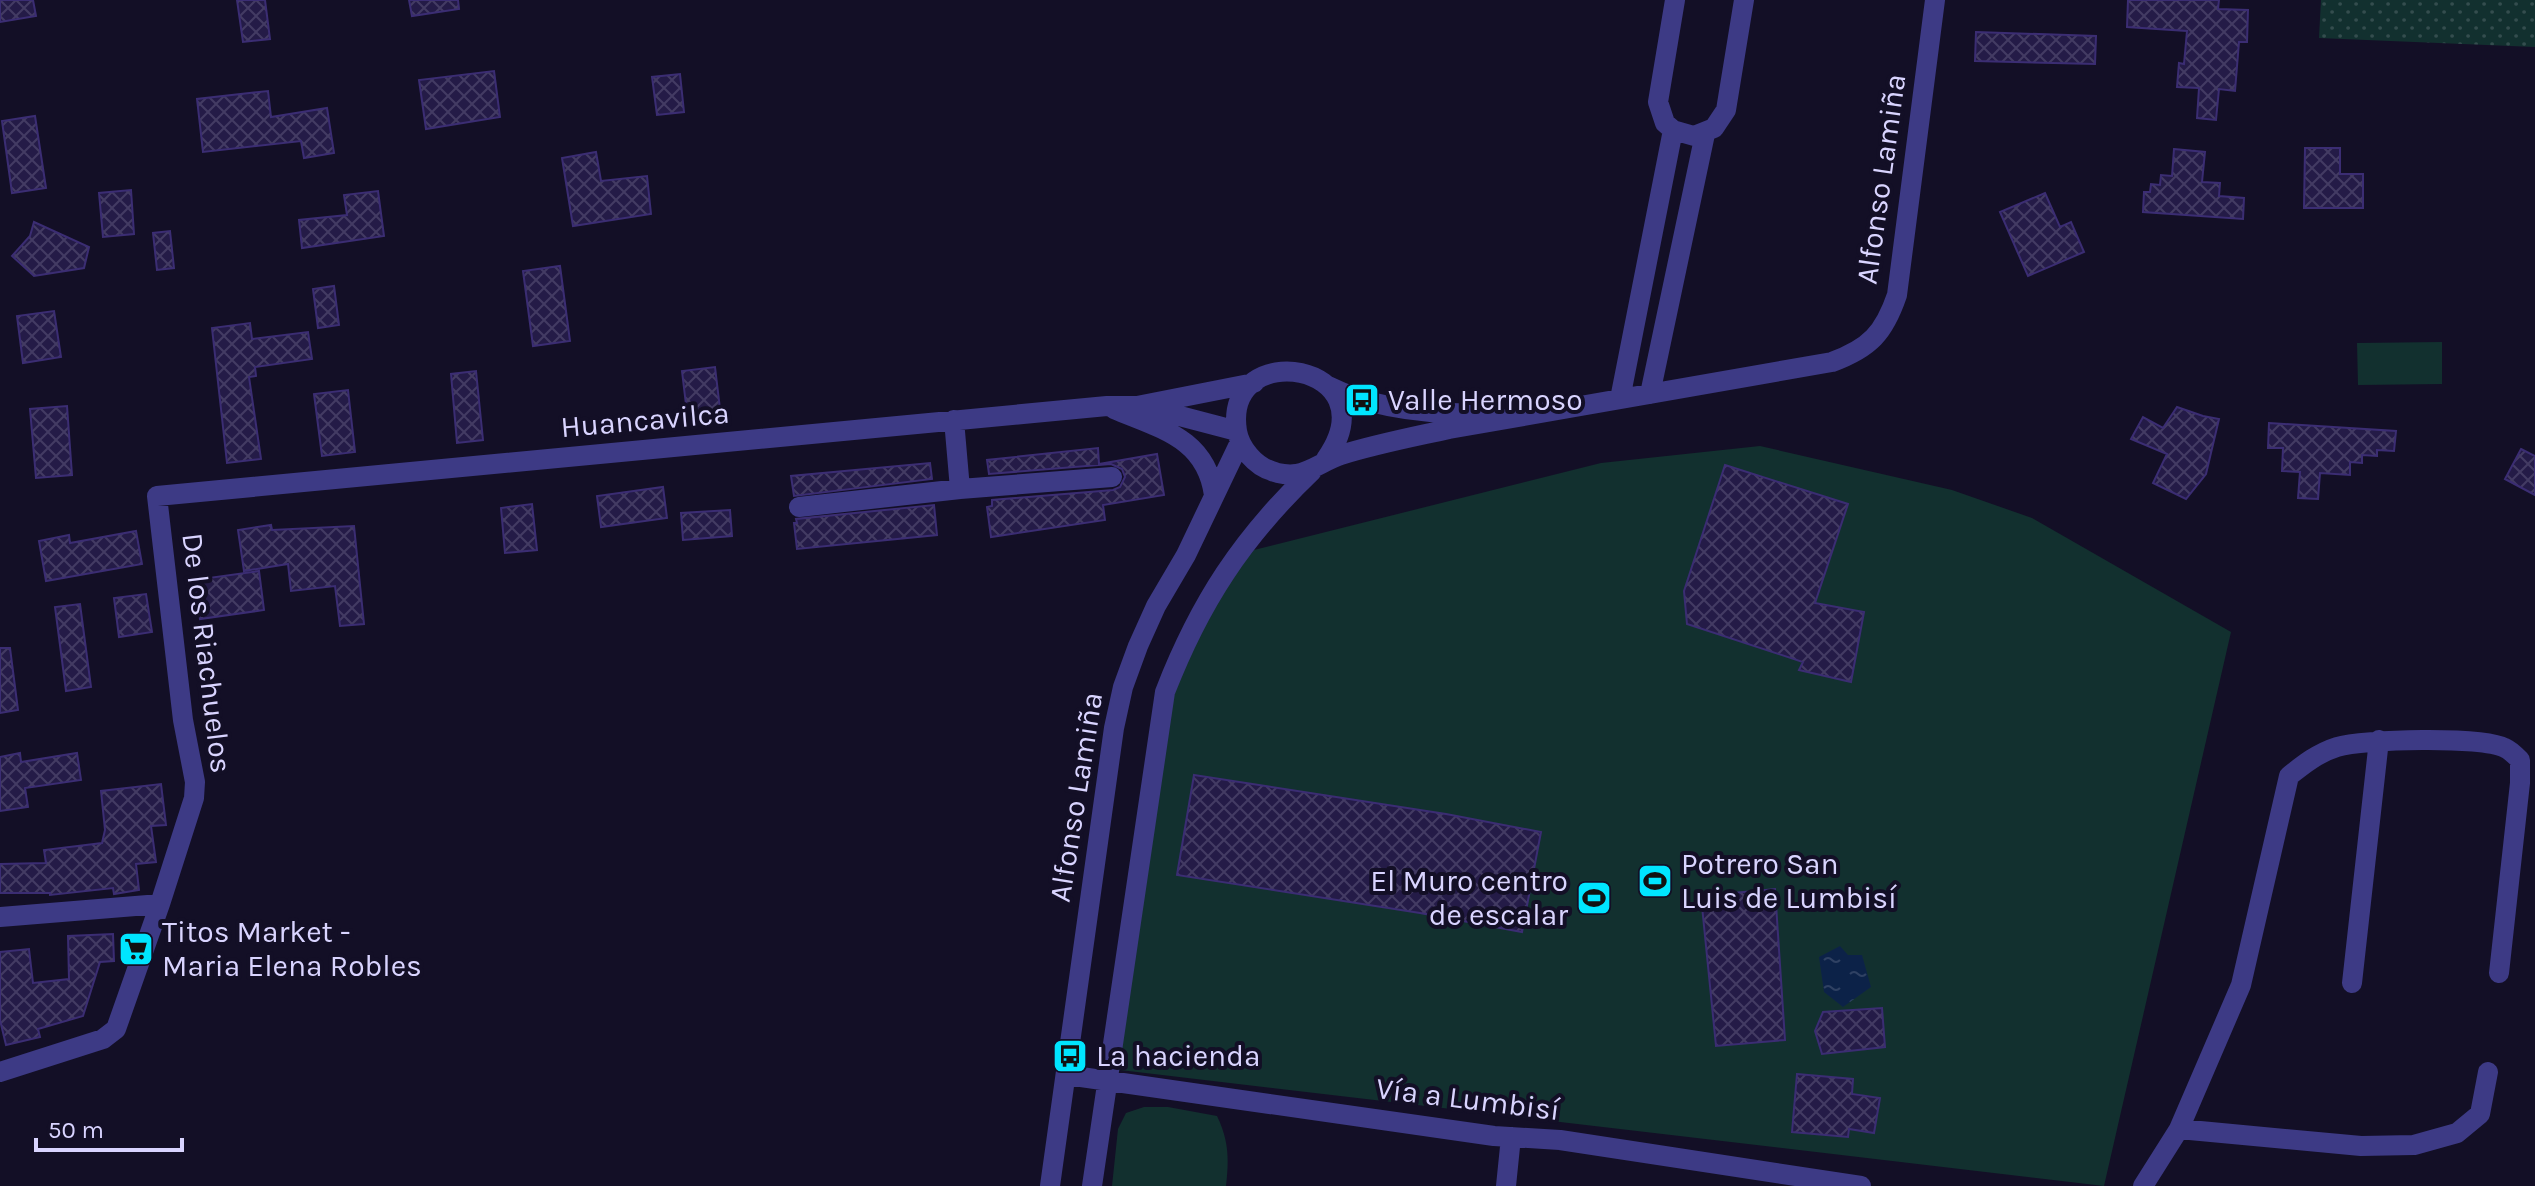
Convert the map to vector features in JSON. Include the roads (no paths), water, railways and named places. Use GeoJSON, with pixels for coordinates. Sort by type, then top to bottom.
{"type":"FeatureCollection","features":[{"type":"Feature","properties":{"kind":"street"},"geometry":{"type":"LineString","coordinates":[[1675,0],[1658,102],[1665,123],[1673,130],[1694,136],[1705,134],[1722,120],[1726,110],[1744,0]]}},
{"type":"Feature","properties":{"kind":"street","name":"Alfonso Lamiña"},"geometry":{"type":"LineString","coordinates":[[1092,1186],[1165,692],[1184,642],[1226,569],[1284,498],[1321,464],[1449,429],[1832,362],[1856,354],[1869,344],[1888,323],[1897,295],[1935,0]]}},
{"type":"Feature","properties":{"kind":"street"},"geometry":{"type":"LineString","coordinates":[[1620,399],[1673,130]]}},
{"type":"Feature","properties":{"kind":"street"},"geometry":{"type":"LineString","coordinates":[[1650,394],[1705,134]]}},
{"type":"Feature","properties":{"kind":"street"},"geometry":{"type":"LineString","coordinates":[[1291,369],[1311,374],[1328,386],[1339,403],[1342,423],[1338,443],[1321,464],[1294,474],[1272,472],[1253,460],[1239,436],[1239,405],[1254,383],[1271,372],[1291,369]]}},
{"type":"Feature","properties":{"kind":"street","name":"Huancavilca"},"geometry":{"type":"LineString","coordinates":[[1137,406],[1254,383]]}},
{"type":"Feature","properties":{"kind":"street","name":"Alfonso Lamiña"},"geometry":{"type":"LineString","coordinates":[[1328,386],[1362,400],[1432,411],[1486,413],[1574,407]]}},
{"type":"Feature","properties":{"kind":"street"},"geometry":{"type":"LineString","coordinates":[[1107,406],[1172,434],[1199,455],[1209,471],[1214,495]]}},
{"type":"Feature","properties":{"kind":"street","name":"Huancavilca"},"geometry":{"type":"LineString","coordinates":[[157,496],[1107,406],[1137,406],[1165,411],[1239,436]]}},
{"type":"Feature","properties":{"kind":"street"},"geometry":{"type":"LineString","coordinates":[[954,420],[960,489]]}},
{"type":"Feature","properties":{"kind":"street","name":"Alfonso Lamiña"},"geometry":{"type":"LineString","coordinates":[[1050,1186],[1114,728],[1123,687],[1156,606],[1186,555],[1239,436]]}},
{"type":"Feature","properties":{"kind":"street"},"geometry":{"type":"LineString","coordinates":[[799,507],[960,489],[1112,477]]}},
{"type":"Feature","properties":{"kind":"street","name":"De los Riachuelos"},"geometry":{"type":"LineString","coordinates":[[0,1072],[103,1039],[116,1029],[194,798],[195,782],[183,720],[157,496]]}},
{"type":"Feature","properties":{"kind":"street"},"geometry":{"type":"LineString","coordinates":[[2352,983],[2379,740]]}},
{"type":"Feature","properties":{"kind":"street"},"geometry":{"type":"LineString","coordinates":[[2143,1186],[2179,1129],[2241,985],[2289,776],[2314,756],[2338,746],[2379,740],[2480,742],[2505,747],[2520,760],[2499,973]]}},
{"type":"Feature","properties":{"kind":"street"},"geometry":{"type":"LineString","coordinates":[[0,917],[160,904]]}},
{"type":"Feature","properties":{"kind":"street"},"geometry":{"type":"LineString","coordinates":[[2179,1129],[2361,1146],[2414,1145],[2457,1133],[2480,1114],[2488,1072]]}},
{"type":"Feature","properties":{"kind":"street","name":"Vía a Lumbisí"},"geometry":{"type":"LineString","coordinates":[[1067,1075],[1511,1137],[1560,1140],[1861,1186]]}},
{"type":"Feature","properties":{"kind":"street"},"geometry":{"type":"LineString","coordinates":[[1506,1186],[1511,1137]]}},
{"type":"Feature","properties":{"kind":"water"},"geometry":{"type":"Polygon","coordinates":[[[1840,946],[1848,955],[1862,955],[1871,987],[1843,1007],[1824,992],[1819,957],[1840,946]]]}},
{"type":"Feature","properties":{"kind":"place","name":"Valle Hermoso"},"geometry":{"type":"Point","coordinates":[1362,400]}},
{"type":"Feature","properties":{"kind":"place","name":"Potrero San Luis de Lumbisí"},"geometry":{"type":"Point","coordinates":[1655,881]}},
{"type":"Feature","properties":{"kind":"place","name":"El Muro centro de escalar"},"geometry":{"type":"Point","coordinates":[1594,898]}},
{"type":"Feature","properties":{"kind":"place","name":"Titos Market - Maria Elena Robles"},"geometry":{"type":"Point","coordinates":[136,949]}},
{"type":"Feature","properties":{"kind":"place","name":"La hacienda"},"geometry":{"type":"Point","coordinates":[1070,1056]}}]}
